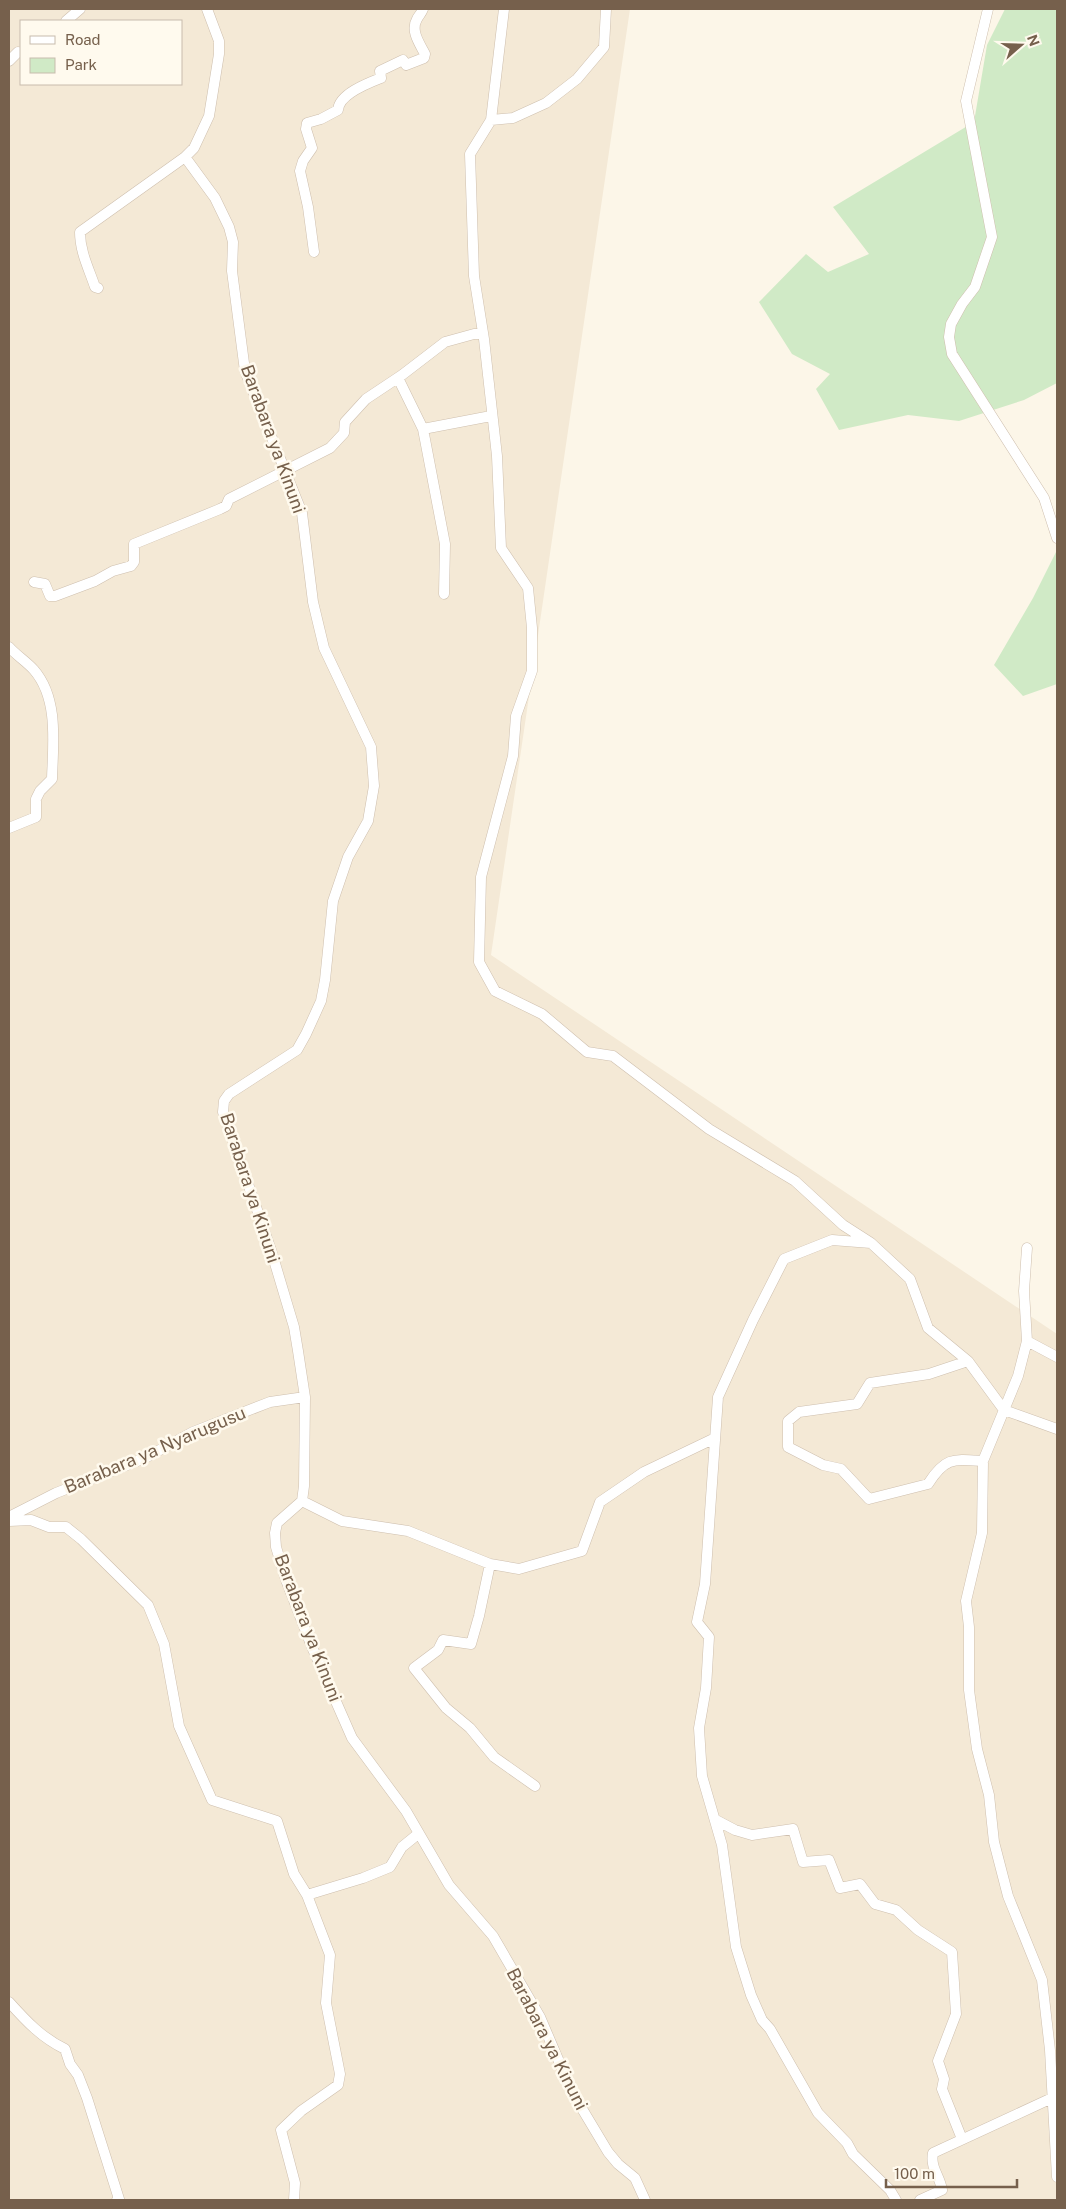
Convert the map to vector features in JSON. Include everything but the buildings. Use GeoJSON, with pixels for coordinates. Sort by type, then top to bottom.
{"type":"FeatureCollection","features":[{"type":"Feature","properties":{"kind":"street"},"geometry":{"type":"LineString","coordinates":[[67,20],[80,9]]}},
{"type":"Feature","properties":{"kind":"street"},"geometry":{"type":"LineString","coordinates":[[98,288],[95,287],[85,261],[80,242],[80,232],[185,157],[194,148],[209,116],[220,41],[207,9]]}},
{"type":"Feature","properties":{"kind":"street"},"geometry":{"type":"LineString","coordinates":[[314,252],[308,206],[300,171],[303,161],[312,148],[306,129],[307,123],[321,119],[338,110],[338,106],[346,96],[381,78],[380,71],[403,60],[406,65],[426,56],[417,40],[415,30],[416,21],[422,9]]}},
{"type":"Feature","properties":{"kind":"street"},"geometry":{"type":"LineString","coordinates":[[504,9],[491,120],[470,154],[474,276],[483,334],[497,456],[501,548],[528,588],[532,628],[532,671],[516,716],[512,756],[481,877],[479,962],[495,991],[542,1014],[587,1052],[613,1056],[709,1129],[795,1181],[843,1225],[871,1243],[910,1279],[928,1328],[968,1361],[1004,1410],[1057,1429]]}},
{"type":"Feature","properties":{"kind":"street"},"geometry":{"type":"LineString","coordinates":[[491,120],[513,118],[546,103],[577,79],[604,47],[606,9]]}},
{"type":"Feature","properties":{"kind":"street"},"geometry":{"type":"LineString","coordinates":[[988,9],[966,101],[992,237],[975,287],[954,318],[949,337],[952,354],[1044,498],[1057,538]]}},
{"type":"Feature","properties":{"kind":"street"},"geometry":{"type":"LineString","coordinates":[[9,61],[16,52]]}},
{"type":"Feature","properties":{"kind":"street","name":"Barabara ya Kinuni"},"geometry":{"type":"LineString","coordinates":[[185,157],[214,198],[229,227],[233,242],[232,271],[245,371],[302,513],[313,602],[324,648],[371,747],[374,786],[368,821],[348,857],[333,901],[325,980],[320,1001],[306,1034],[297,1050],[230,1094],[224,1101],[223,1112],[250,1186],[294,1327],[305,1397],[304,1486],[302,1501],[282,1518],[274,1533],[286,1580],[312,1647],[352,1738],[406,1811],[449,1886],[493,1936],[540,2017],[572,2092],[608,2152],[618,2164],[635,2178],[644,2200]]}},
{"type":"Feature","properties":{"kind":"street"},"geometry":{"type":"LineString","coordinates":[[34,582],[44,584],[50,596],[54,596],[95,581],[113,571],[131,566],[134,562],[134,544],[220,509],[226,506],[229,499],[330,448],[344,433],[345,422],[366,399],[398,378],[445,342],[474,334],[483,334]]}},
{"type":"Feature","properties":{"kind":"street"},"geometry":{"type":"LineString","coordinates":[[398,378],[423,429],[444,544],[444,594]]}},
{"type":"Feature","properties":{"kind":"street"},"geometry":{"type":"LineString","coordinates":[[423,429],[491,416]]}},
{"type":"Feature","properties":{"kind":"street"},"geometry":{"type":"LineString","coordinates":[[9,647],[35,671],[47,693],[54,730],[52,779],[40,791],[36,799],[36,817],[9,828]]}},
{"type":"Feature","properties":{"kind":"street"},"geometry":{"type":"LineString","coordinates":[[871,1243],[832,1240],[784,1260],[753,1320],[718,1397],[713,1439],[710,1515],[704,1584],[697,1622],[709,1637],[706,1688],[699,1728],[702,1776],[722,1845],[736,1947],[745,1971],[747,1984],[762,2020],[770,2029],[818,2112],[847,2143],[853,2154],[890,2190],[896,2200]]}},
{"type":"Feature","properties":{"kind":"street"},"geometry":{"type":"LineString","coordinates":[[1026,1248],[1024,1291],[1027,1341],[1018,1376],[983,1461],[982,1533],[966,1601],[969,1626],[970,1690],[977,1750],[989,1795],[994,1842],[1008,1896],[1042,1980],[1048,2033],[1057,2176]]}},
{"type":"Feature","properties":{"kind":"street"},"geometry":{"type":"LineString","coordinates":[[1027,1341],[1057,1357]]}},
{"type":"Feature","properties":{"kind":"street"},"geometry":{"type":"LineString","coordinates":[[968,1361],[929,1374],[870,1383],[857,1404],[799,1412],[788,1421],[788,1447],[823,1465],[841,1469],[869,1499],[928,1484],[937,1470],[954,1460],[983,1461]]}},
{"type":"Feature","properties":{"kind":"street","name":"Barabara ya Nyarugusu"},"geometry":{"type":"LineString","coordinates":[[9,1517],[56,1493],[145,1458],[193,1432],[270,1402],[305,1397]]}},
{"type":"Feature","properties":{"kind":"street"},"geometry":{"type":"LineString","coordinates":[[302,1501],[342,1521],[408,1531],[490,1564],[519,1569],[582,1551],[600,1502],[644,1472],[713,1439]]}},
{"type":"Feature","properties":{"kind":"street"},"geometry":{"type":"LineString","coordinates":[[9,1521],[31,1520],[49,1527],[66,1527],[81,1539],[148,1604],[164,1644],[179,1726],[212,1800],[277,1821],[294,1874],[307,1895],[330,1954],[326,2003],[340,2074],[338,2085],[301,2111],[281,2130],[295,2183],[294,2200]]}},
{"type":"Feature","properties":{"kind":"street"},"geometry":{"type":"LineString","coordinates":[[490,1564],[471,1644],[443,1640],[438,1650],[414,1668],[446,1708],[470,1728],[494,1757],[535,1786]]}},
{"type":"Feature","properties":{"kind":"street"},"geometry":{"type":"LineString","coordinates":[[716,1820],[735,1830],[752,1835],[794,1829],[803,1862],[828,1859],[840,1888],[860,1884],[875,1904],[896,1910],[918,1930],[952,1952],[956,2014],[938,2061],[944,2079],[942,2089],[962,2139]]}},
{"type":"Feature","properties":{"kind":"street"},"geometry":{"type":"LineString","coordinates":[[307,1895],[363,1878],[390,1867],[402,1847],[418,1834]]}},
{"type":"Feature","properties":{"kind":"street"},"geometry":{"type":"LineString","coordinates":[[9,2002],[30,2025],[52,2043],[65,2049],[70,2064],[78,2076],[87,2098],[98,2136],[106,2154],[112,2181],[119,2199],[117,2200]]}},
{"type":"Feature","properties":{"kind":"street"},"geometry":{"type":"LineString","coordinates":[[920,2200],[942,2190],[931,2163],[933,2153],[1052,2098]]}},
{"type":"Feature","properties":{"kind":"shaded area"},"geometry":{"type":"Polygon","coordinates":[[[9,9],[630,9],[491,955],[1057,1334],[1057,2200],[9,2200],[9,9]]]}},
{"type":"Feature","properties":{"kind":"green space"},"geometry":{"type":"Polygon","coordinates":[[[1005,9],[1057,9],[1057,383],[1024,400],[959,421],[908,415],[839,430],[816,389],[830,374],[792,354],[759,302],[806,254],[828,272],[869,254],[833,207],[974,122],[987,45],[1005,9]]]}},
{"type":"Feature","properties":{"kind":"green space"},"geometry":{"type":"Polygon","coordinates":[[[1057,550],[1057,684],[1023,696],[994,665],[1033,598],[1057,550]]]}}]}
